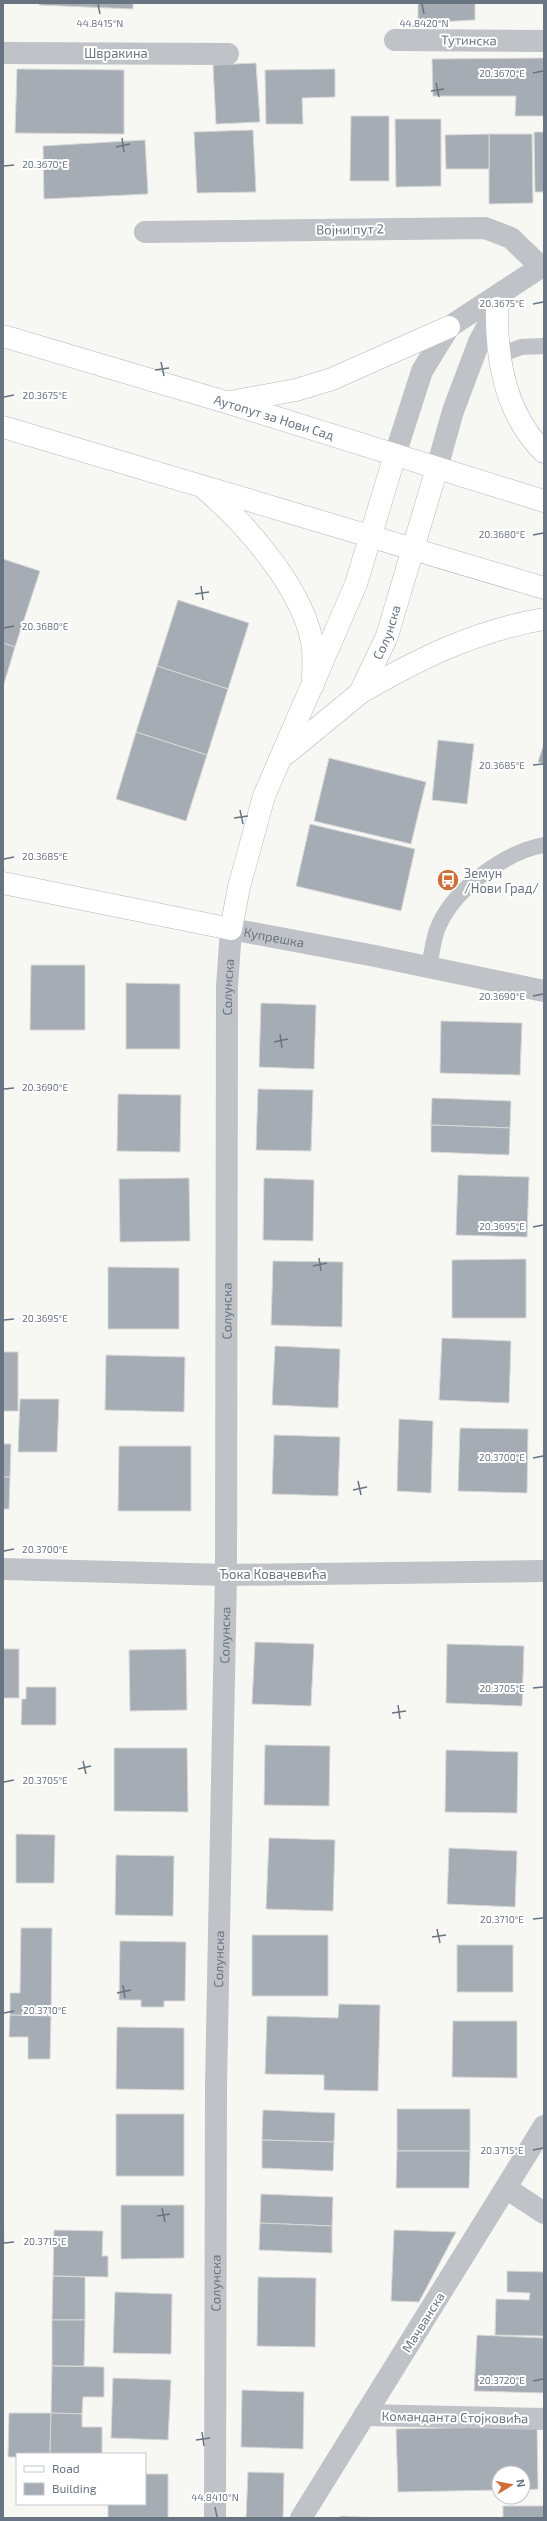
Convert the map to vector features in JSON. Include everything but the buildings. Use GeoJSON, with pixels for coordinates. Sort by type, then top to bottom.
{"type":"FeatureCollection","features":[{"type":"Feature","properties":{"kind":"main road"},"geometry":{"type":"LineString","coordinates":[[502,299],[497,333],[504,377],[516,414],[544,452]]}},
{"type":"Feature","properties":{"kind":"main road"},"geometry":{"type":"LineString","coordinates":[[229,403],[296,390],[332,379],[449,327]]}},
{"type":"Feature","properties":{"kind":"main road","name":"Аутопут за Нови Сад"},"geometry":{"type":"LineString","coordinates":[[3,336],[229,403],[544,501]]}},
{"type":"Feature","properties":{"kind":"main road"},"geometry":{"type":"LineString","coordinates":[[3,427],[371,535],[544,588]]}},
{"type":"Feature","properties":{"kind":"main road","name":"Солунска"},"geometry":{"type":"LineString","coordinates":[[231,930],[239,886],[264,796],[356,584],[396,455]]}},
{"type":"Feature","properties":{"kind":"main road","name":"Солунска"},"geometry":{"type":"LineString","coordinates":[[279,760],[312,730],[360,693],[386,636],[414,548],[437,468]]}},
{"type":"Feature","properties":{"kind":"main road"},"geometry":{"type":"LineString","coordinates":[[200,486],[232,513],[255,538],[290,590],[313,647],[313,685]]}},
{"type":"Feature","properties":{"kind":"main road"},"geometry":{"type":"LineString","coordinates":[[360,693],[409,664],[455,644],[508,625],[544,618]]}},
{"type":"Feature","properties":{"kind":"main road","name":"Купрешка"},"geometry":{"type":"LineString","coordinates":[[3,883],[231,930]]}},
{"type":"Feature","properties":{"kind":"street","name":"Тутинска"},"geometry":{"type":"LineString","coordinates":[[395,40],[544,41]]}},
{"type":"Feature","properties":{"kind":"street","name":"Швракина"},"geometry":{"type":"LineString","coordinates":[[3,53],[228,54]]}},
{"type":"Feature","properties":{"kind":"street","name":"Војни пут 2"},"geometry":{"type":"LineString","coordinates":[[145,232],[485,228],[511,238],[542,266]]}},
{"type":"Feature","properties":{"kind":"street"},"geometry":{"type":"LineString","coordinates":[[396,455],[422,372],[449,327],[502,299],[542,266]]}},
{"type":"Feature","properties":{"kind":"street"},"geometry":{"type":"LineString","coordinates":[[437,468],[453,411],[476,349],[502,299]]}},
{"type":"Feature","properties":{"kind":"street","name":"Купрешка"},"geometry":{"type":"LineString","coordinates":[[231,930],[429,967],[544,991]]}},
{"type":"Feature","properties":{"kind":"street","name":"Солунска"},"geometry":{"type":"LineString","coordinates":[[215,2518],[216,2086],[226,1575],[227,987],[231,930]]}},
{"type":"Feature","properties":{"kind":"street","name":"Ђока Ковачевића"},"geometry":{"type":"LineString","coordinates":[[3,1569],[226,1575],[544,1571]]}},
{"type":"Feature","properties":{"kind":"street","name":"Мачванска"},"geometry":{"type":"LineString","coordinates":[[301,2518],[544,2126]]}},
{"type":"Feature","properties":{"kind":"street"},"geometry":{"type":"LineString","coordinates":[[506,2188],[544,2213]]}},
{"type":"Feature","properties":{"kind":"street","name":"Команданта Стојковића"},"geometry":{"type":"LineString","coordinates":[[365,2415],[544,2419]]}},
{"type":"Feature","properties":{"kind":"lane"},"geometry":{"type":"LineString","coordinates":[[500,355],[521,347],[544,346]]}},
{"type":"Feature","properties":{"kind":"lane"},"geometry":{"type":"LineString","coordinates":[[429,967],[438,926],[464,889],[482,874],[510,858],[544,845]]}},
{"type":"Feature","properties":{"kind":"place","name":"Земун /Нови Град/"},"geometry":{"type":"Point","coordinates":[448,880]}}]}
